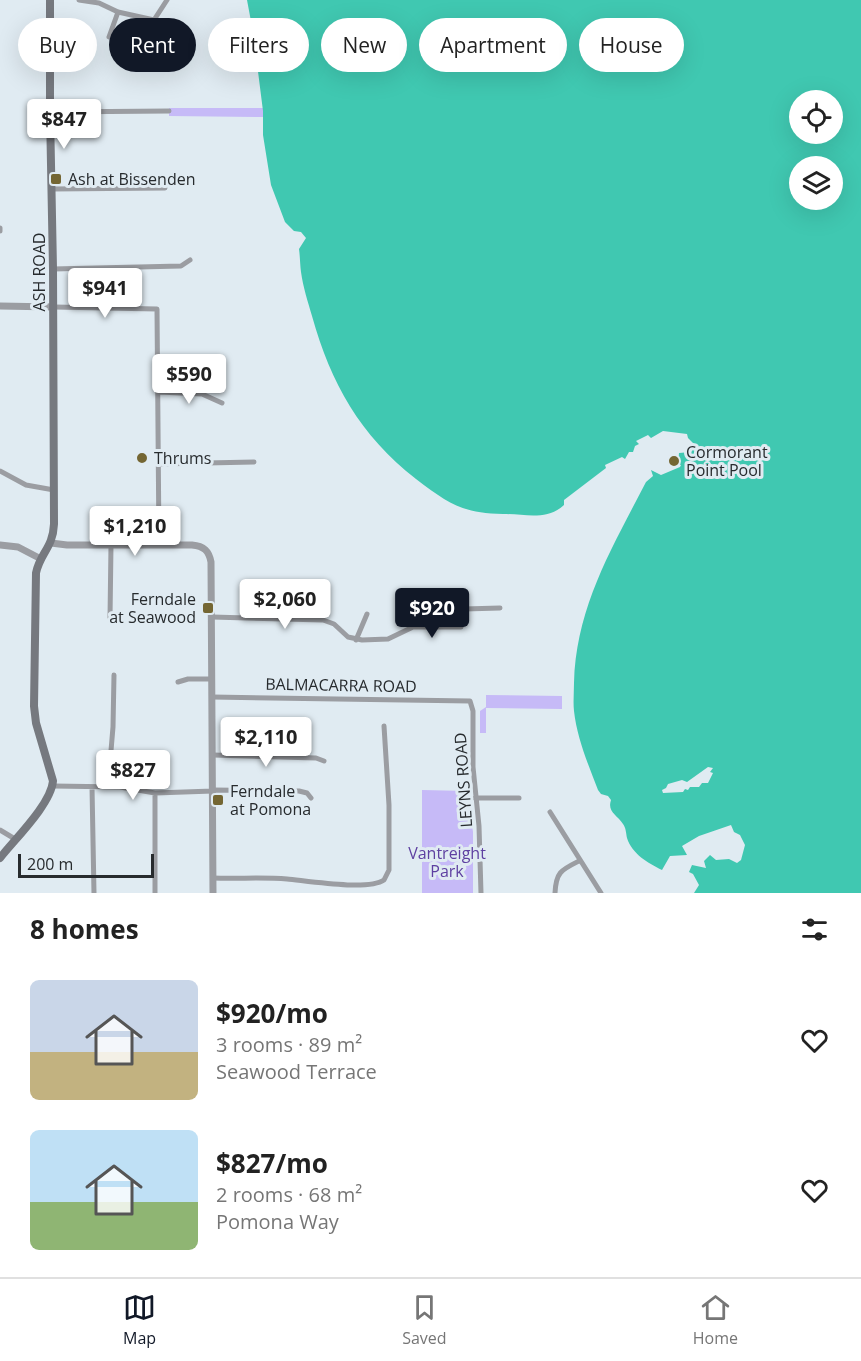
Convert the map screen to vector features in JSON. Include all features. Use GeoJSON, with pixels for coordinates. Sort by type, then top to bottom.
{"type":"FeatureCollection","features":[{"type":"Feature","properties":{"kind":"main road","name":"ASH ROAD"},"geometry":{"type":"LineString","coordinates":[[50,0],[54,269],[54,535],[51,543]]}},
{"type":"Feature","properties":{"kind":"main road"},"geometry":{"type":"LineString","coordinates":[[0,858],[46,801],[53,786],[52,773],[34,711],[36,573],[51,543]]}},
{"type":"Feature","properties":{"kind":"street"},"geometry":{"type":"LineString","coordinates":[[79,0],[100,2],[118,12],[145,18]]}},
{"type":"Feature","properties":{"kind":"street"},"geometry":{"type":"LineString","coordinates":[[155,18],[167,0]]}},
{"type":"Feature","properties":{"kind":"street"},"geometry":{"type":"LineString","coordinates":[[116,18],[118,12]]}},
{"type":"Feature","properties":{"kind":"street"},"geometry":{"type":"LineString","coordinates":[[50,112],[169,111]]}},
{"type":"Feature","properties":{"kind":"street"},"geometry":{"type":"LineString","coordinates":[[52,189],[165,188]]}},
{"type":"Feature","properties":{"kind":"street"},"geometry":{"type":"LineString","coordinates":[[54,269],[181,266],[190,260]]}},
{"type":"Feature","properties":{"kind":"street"},"geometry":{"type":"LineString","coordinates":[[0,306],[157,309],[159,545]]}},
{"type":"Feature","properties":{"kind":"street"},"geometry":{"type":"LineString","coordinates":[[159,392],[202,394],[222,403]]}},
{"type":"Feature","properties":{"kind":"street"},"geometry":{"type":"LineString","coordinates":[[158,464],[254,462]]}},
{"type":"Feature","properties":{"kind":"street"},"geometry":{"type":"LineString","coordinates":[[0,471],[26,485],[54,490]]}},
{"type":"Feature","properties":{"kind":"street"},"geometry":{"type":"LineString","coordinates":[[51,543],[196,545],[206,550],[211,562],[213,893]]}},
{"type":"Feature","properties":{"kind":"street"},"geometry":{"type":"LineString","coordinates":[[0,545],[18,547],[41,559]]}},
{"type":"Feature","properties":{"kind":"street"},"geometry":{"type":"LineString","coordinates":[[110,618],[111,545]]}},
{"type":"Feature","properties":{"kind":"street"},"geometry":{"type":"LineString","coordinates":[[212,617],[323,620],[334,624],[346,635],[356,640],[383,640],[413,627],[461,627],[463,610],[500,608]]}},
{"type":"Feature","properties":{"kind":"street"},"geometry":{"type":"LineString","coordinates":[[356,640],[366,614]]}},
{"type":"Feature","properties":{"kind":"street"},"geometry":{"type":"LineString","coordinates":[[108,786],[113,727],[114,675]]}},
{"type":"Feature","properties":{"kind":"street"},"geometry":{"type":"LineString","coordinates":[[178,682],[188,679],[212,679]]}},
{"type":"Feature","properties":{"kind":"street","name":"BALMACARRA ROAD"},"geometry":{"type":"LineString","coordinates":[[212,697],[470,701]]}},
{"type":"Feature","properties":{"kind":"street","name":"LEYNS ROAD"},"geometry":{"type":"LineString","coordinates":[[470,701],[473,711],[475,798],[480,837],[481,893]]}},
{"type":"Feature","properties":{"kind":"street"},"geometry":{"type":"LineString","coordinates":[[213,878],[373,884],[384,880],[389,870],[389,805],[384,726]]}},
{"type":"Feature","properties":{"kind":"street"},"geometry":{"type":"LineString","coordinates":[[213,755],[316,758],[324,761]]}},
{"type":"Feature","properties":{"kind":"street"},"geometry":{"type":"LineString","coordinates":[[53,786],[108,786],[155,793],[299,791],[307,793],[311,798]]}},
{"type":"Feature","properties":{"kind":"street"},"geometry":{"type":"LineString","coordinates":[[92,787],[94,893]]}},
{"type":"Feature","properties":{"kind":"street"},"geometry":{"type":"LineString","coordinates":[[155,793],[155,893]]}},
{"type":"Feature","properties":{"kind":"street"},"geometry":{"type":"LineString","coordinates":[[475,798],[519,798]]}},
{"type":"Feature","properties":{"kind":"street"},"geometry":{"type":"LineString","coordinates":[[550,812],[601,893]]}},
{"type":"Feature","properties":{"kind":"street"},"geometry":{"type":"LineString","coordinates":[[0,830],[15,839]]}},
{"type":"Feature","properties":{"kind":"street"},"geometry":{"type":"LineString","coordinates":[[555,893],[559,874],[566,867],[579,861]]}},
{"type":"Feature","properties":{"kind":"street"},"geometry":{"type":"LineString","coordinates":[[384,880],[390,888]]}},
{"type":"Feature","properties":{"kind":"green space"},"geometry":{"type":"Polygon","coordinates":[[[169,108],[263,108],[263,117],[169,116],[169,108]]]}},
{"type":"Feature","properties":{"kind":"green space"},"geometry":{"type":"Polygon","coordinates":[[[486,695],[562,696],[562,709],[486,708],[486,733],[480,733],[480,711],[486,707],[486,695]]]}},
{"type":"Feature","properties":{"kind":"green space","name":"Vantreight Park"},"geometry":{"type":"Polygon","coordinates":[[[422,790],[467,791],[473,832],[473,893],[422,893],[422,790]]]}},
{"type":"Feature","properties":{"kind":"shaded area"},"geometry":{"type":"Polygon","coordinates":[[[247,0],[861,0],[861,893],[694,893],[699,885],[693,874],[689,872],[692,865],[706,868],[704,861],[710,855],[716,860],[729,859],[737,863],[741,860],[745,845],[731,825],[699,836],[682,846],[687,855],[670,856],[662,870],[646,861],[629,844],[624,826],[610,808],[611,800],[598,790],[580,741],[574,708],[576,655],[581,629],[598,579],[646,482],[653,476],[651,470],[661,475],[680,467],[679,453],[691,452],[696,446],[687,434],[663,431],[651,438],[648,435],[636,441],[639,444],[635,446],[633,452],[629,452],[625,459],[622,457],[605,465],[606,468],[564,500],[564,505],[550,513],[535,516],[477,512],[456,506],[416,479],[379,445],[363,426],[338,386],[328,364],[301,272],[299,249],[306,238],[285,222],[271,185],[263,135],[263,111],[258,72],[309,72],[309,18],[250,18],[247,0]],[[708,767],[687,782],[682,780],[668,784],[662,790],[663,793],[683,792],[690,787],[699,787],[702,783],[708,783],[713,768],[708,767]]]}},
{"type":"Feature","properties":{"kind":"place","name":"Ash at Bissenden"},"geometry":{"type":"Point","coordinates":[56,179]}},
{"type":"Feature","properties":{"kind":"place","name":"Thrums"},"geometry":{"type":"Point","coordinates":[142,458]}},
{"type":"Feature","properties":{"kind":"place","name":"Cormorant Point Pool"},"geometry":{"type":"Point","coordinates":[674,461]}},
{"type":"Feature","properties":{"kind":"place","name":"Ferndale at Seawood"},"geometry":{"type":"Point","coordinates":[208,608]}},
{"type":"Feature","properties":{"kind":"place","name":"Ferndale at Pomona"},"geometry":{"type":"Point","coordinates":[218,800]}}]}
